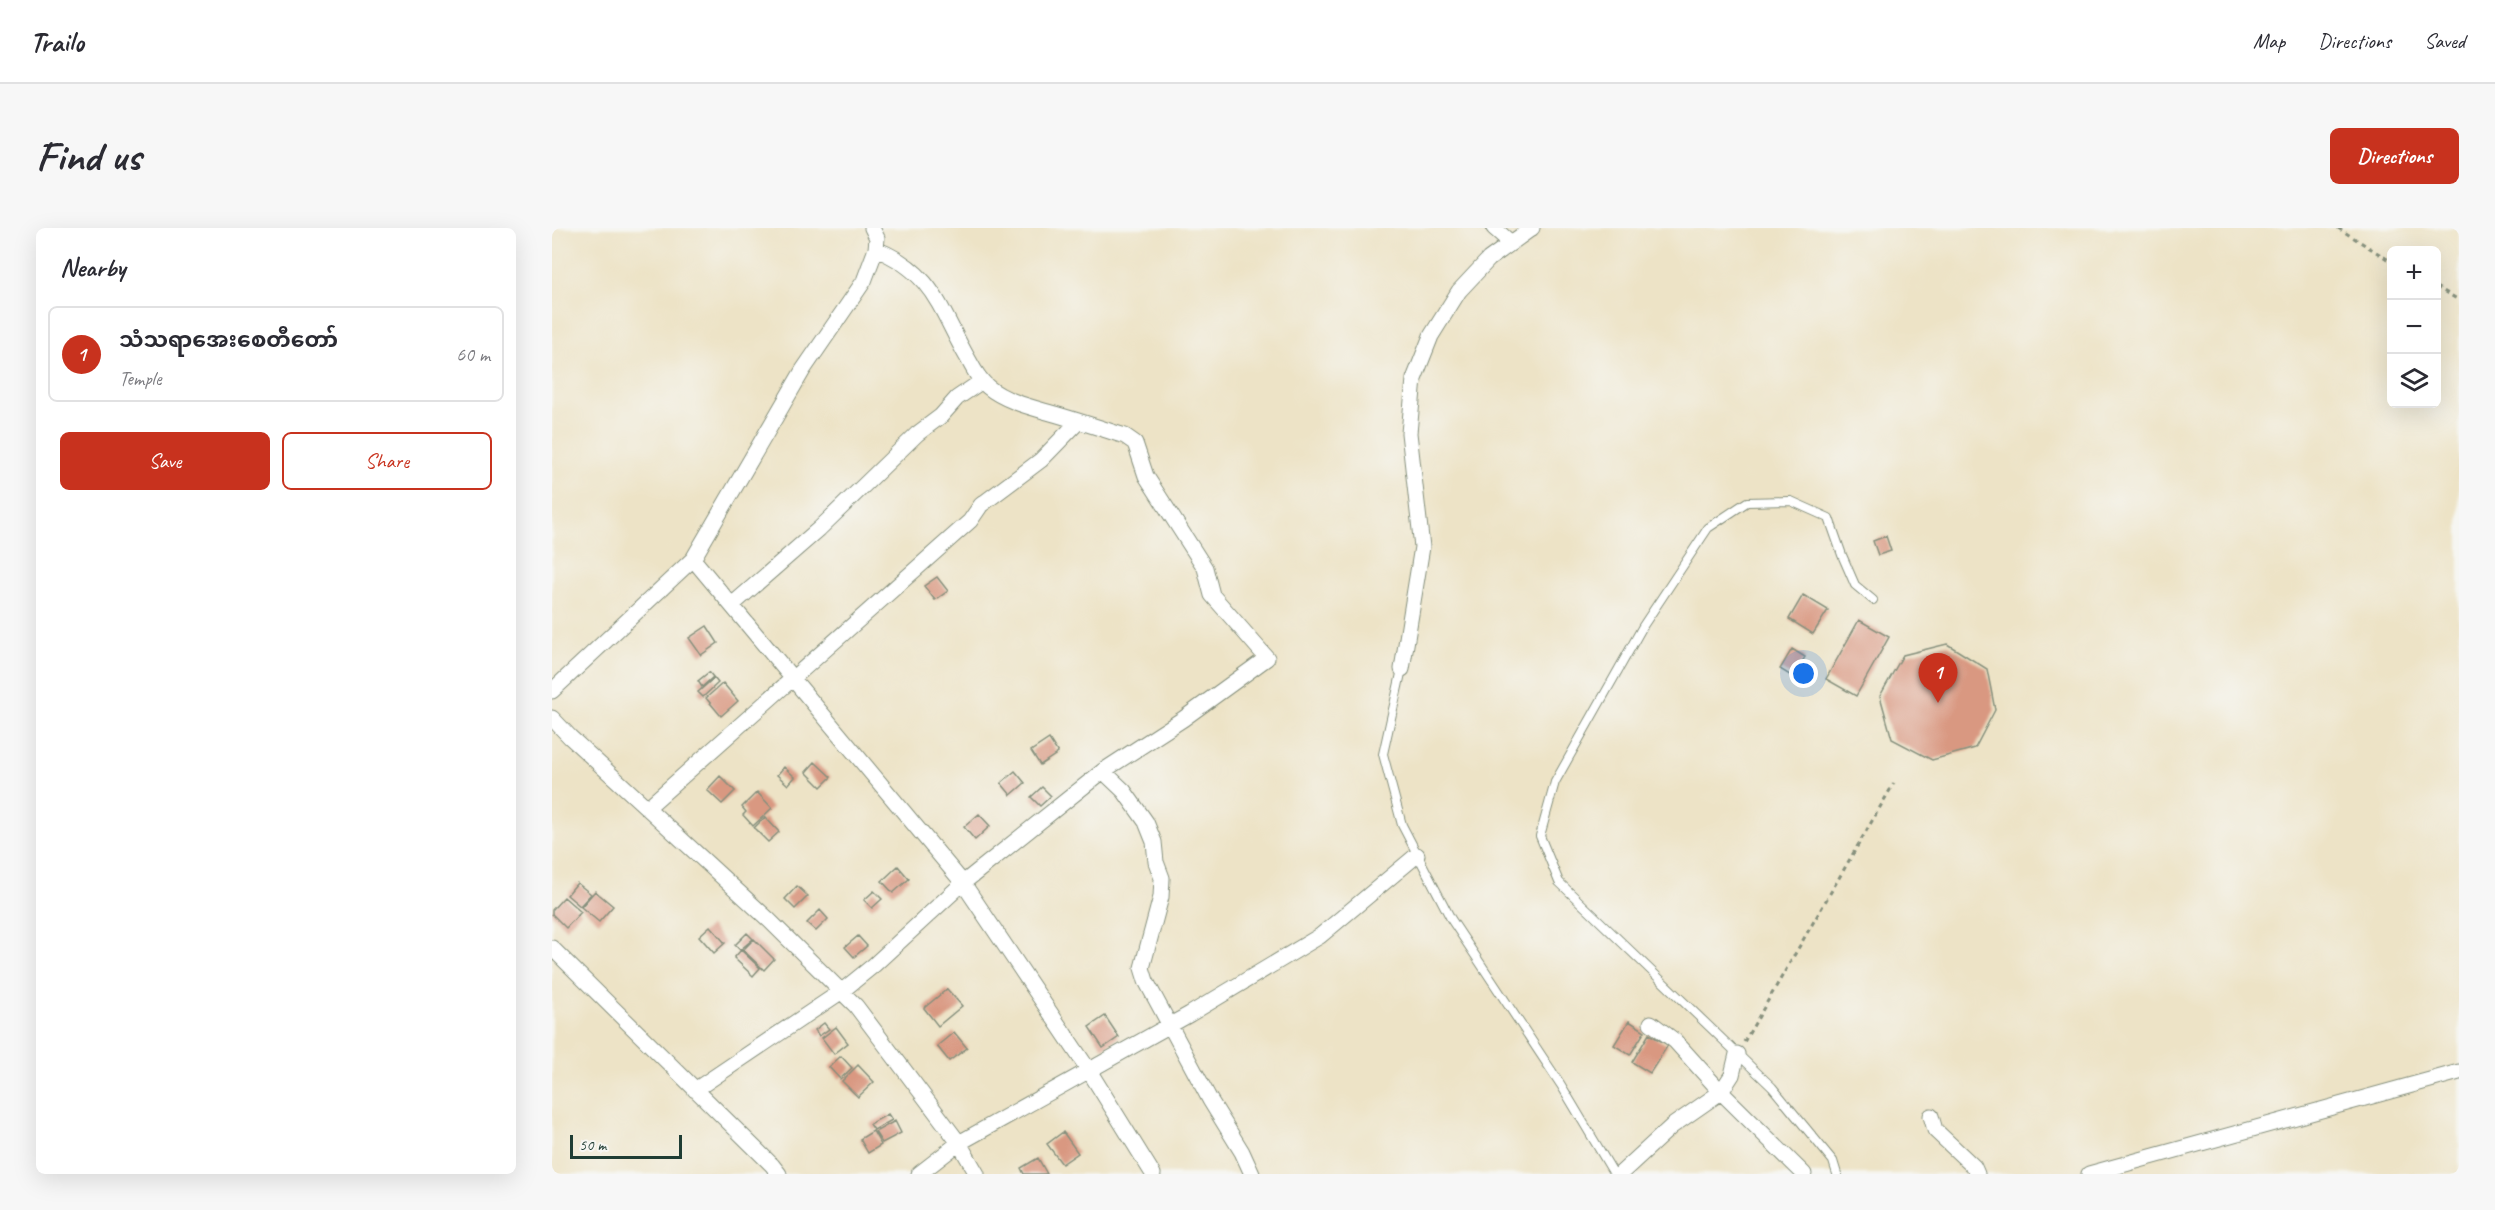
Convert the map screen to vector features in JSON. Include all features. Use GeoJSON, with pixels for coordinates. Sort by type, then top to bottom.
{"type":"FeatureCollection","features":[{"type":"Feature","properties":{"kind":"street"},"geometry":{"type":"LineString","coordinates":[[552,691],[693,559],[803,370],[864,280],[876,249],[877,238],[872,228]]}},
{"type":"Feature","properties":{"kind":"street"},"geometry":{"type":"LineString","coordinates":[[1494,228],[1511,243]]}},
{"type":"Feature","properties":{"kind":"street"},"geometry":{"type":"LineString","coordinates":[[1402,669],[1422,547],[1409,433],[1414,379],[1431,336],[1459,291],[1489,259],[1532,228]]}},
{"type":"Feature","properties":{"kind":"street"},"geometry":{"type":"LineString","coordinates":[[695,1090],[842,991],[963,884],[1103,771],[1183,719],[1267,658],[1212,595],[1205,568],[1146,476],[1135,442],[1125,436],[1025,406],[990,389],[982,381],[955,340],[950,322],[922,278],[897,258],[876,249]]}},
{"type":"Feature","properties":{"kind":"street"},"geometry":{"type":"LineString","coordinates":[[732,605],[819,529],[917,434],[941,416],[957,398],[982,381]]}},
{"type":"Feature","properties":{"kind":"street"},"geometry":{"type":"LineString","coordinates":[[648,807],[970,521],[981,505],[1041,460],[1078,422]]}},
{"type":"Feature","properties":{"kind":"street"},"geometry":{"type":"LineString","coordinates":[[693,559],[963,884],[1088,1069],[1153,1174]]}},
{"type":"Feature","properties":{"kind":"street"},"geometry":{"type":"LineString","coordinates":[[552,718],[856,1006],[959,1143],[977,1174]]}},
{"type":"Feature","properties":{"kind":"street"},"geometry":{"type":"LineString","coordinates":[[1103,771],[1124,791],[1146,822],[1154,842],[1156,862],[1162,878],[1161,897],[1142,968],[1149,988],[1170,1024],[1180,1047],[1242,1152],[1252,1174]]}},
{"type":"Feature","properties":{"kind":"street"},"geometry":{"type":"LineString","coordinates":[[919,1174],[959,1143],[1320,936],[1417,855]]}},
{"type":"Feature","properties":{"kind":"street"},"geometry":{"type":"LineString","coordinates":[[552,948],[779,1174]]}},
{"type":"Feature","properties":{"kind":"street"},"geometry":{"type":"LineString","coordinates":[[1651,1023],[1675,1041],[1721,1092],[1804,1174]]}},
{"type":"Feature","properties":{"kind":"street"},"geometry":{"type":"LineString","coordinates":[[1620,1174],[1672,1126],[1721,1092],[1732,1075],[1737,1054]]}},
{"type":"Feature","properties":{"kind":"street"},"geometry":{"type":"LineString","coordinates":[[2089,1174],[2459,1072]]}},
{"type":"Feature","properties":{"kind":"street"},"geometry":{"type":"LineString","coordinates":[[1931,1116],[1935,1130],[1974,1167],[1977,1174]]}},
{"type":"Feature","properties":{"kind":"lane"},"geometry":{"type":"LineString","coordinates":[[1837,1174],[1833,1161],[1779,1096],[1558,882],[1539,836],[1555,782],[1643,626],[1708,528],[1747,501],[1791,501],[1830,518],[1842,555],[1856,585],[1873,600]]}},
{"type":"Feature","properties":{"kind":"lane"},"geometry":{"type":"LineString","coordinates":[[1402,669],[1383,754],[1402,825],[1450,919],[1561,1084],[1614,1174]]}},
{"type":"Feature","properties":{"kind":"path"},"geometry":{"type":"LineString","coordinates":[[2337,228],[2387,259]]}},
{"type":"Feature","properties":{"kind":"path"},"geometry":{"type":"LineString","coordinates":[[2441,290],[2459,300]]}},
{"type":"Feature","properties":{"kind":"path"},"geometry":{"type":"LineString","coordinates":[[1737,1054],[1894,783]]}},
{"type":"Feature","properties":{"kind":"building"},"geometry":{"type":"Polygon","coordinates":[[[1886,536],[1891,551],[1878,555],[1873,541],[1886,536]]]}},
{"type":"Feature","properties":{"kind":"building"},"geometry":{"type":"Polygon","coordinates":[[[937,577],[948,591],[935,600],[924,586],[937,577]]]}},
{"type":"Feature","properties":{"kind":"building"},"geometry":{"type":"Polygon","coordinates":[[[1803,595],[1828,610],[1813,634],[1789,619],[1803,595]]]}},
{"type":"Feature","properties":{"kind":"building"},"geometry":{"type":"Polygon","coordinates":[[[1859,620],[1889,637],[1856,696],[1826,679],[1859,620]]]}},
{"type":"Feature","properties":{"kind":"building"},"geometry":{"type":"Polygon","coordinates":[[[707,626],[718,643],[701,655],[689,638],[707,626]]]}},
{"type":"Feature","properties":{"kind":"building"},"geometry":{"type":"Polygon","coordinates":[[[1947,644],[1987,669],[1995,710],[1975,748],[1932,760],[1892,739],[1880,696],[1903,655],[1947,644]]]}},
{"type":"Feature","properties":{"kind":"building"},"geometry":{"type":"Polygon","coordinates":[[[1792,649],[1805,657],[1793,677],[1780,669],[1792,649]]]}},
{"type":"Feature","properties":{"kind":"building"},"geometry":{"type":"Polygon","coordinates":[[[709,672],[713,677],[702,687],[698,681],[709,672]]]}},
{"type":"Feature","properties":{"kind":"building"},"geometry":{"type":"Polygon","coordinates":[[[714,678],[718,683],[703,697],[698,692],[714,678]]]}},
{"type":"Feature","properties":{"kind":"building"},"geometry":{"type":"Polygon","coordinates":[[[723,683],[738,701],[721,716],[706,698],[723,683]]]}},
{"type":"Feature","properties":{"kind":"building"},"geometry":{"type":"Polygon","coordinates":[[[1049,739],[1058,753],[1040,765],[1031,751],[1049,739]]]}},
{"type":"Feature","properties":{"kind":"building"},"geometry":{"type":"Polygon","coordinates":[[[815,762],[831,777],[821,787],[806,772],[815,762]]]}},
{"type":"Feature","properties":{"kind":"building"},"geometry":{"type":"Polygon","coordinates":[[[784,767],[795,777],[788,785],[777,775],[784,767]]]}},
{"type":"Feature","properties":{"kind":"building"},"geometry":{"type":"Polygon","coordinates":[[[1015,771],[1025,783],[1011,795],[1001,783],[1015,771]]]}},
{"type":"Feature","properties":{"kind":"building"},"geometry":{"type":"Polygon","coordinates":[[[720,776],[735,791],[722,804],[707,790],[720,776]]]}},
{"type":"Feature","properties":{"kind":"building"},"geometry":{"type":"Polygon","coordinates":[[[1042,787],[1051,796],[1040,806],[1031,797],[1042,787]]]}},
{"type":"Feature","properties":{"kind":"building"},"geometry":{"type":"Polygon","coordinates":[[[757,792],[772,808],[753,826],[743,815],[746,812],[742,807],[757,792]]]}},
{"type":"Feature","properties":{"kind":"building"},"geometry":{"type":"Polygon","coordinates":[[[979,814],[990,826],[975,840],[964,827],[979,814]]]}},
{"type":"Feature","properties":{"kind":"building"},"geometry":{"type":"Polygon","coordinates":[[[765,817],[779,832],[768,842],[754,828],[765,817]]]}},
{"type":"Feature","properties":{"kind":"building"},"geometry":{"type":"Polygon","coordinates":[[[898,866],[909,879],[893,893],[882,881],[898,866]]]}},
{"type":"Feature","properties":{"kind":"building"},"geometry":{"type":"Polygon","coordinates":[[[577,883],[591,894],[580,906],[567,895],[577,883]]]}},
{"type":"Feature","properties":{"kind":"building"},"geometry":{"type":"Polygon","coordinates":[[[797,886],[808,896],[795,909],[785,899],[797,886]]]}},
{"type":"Feature","properties":{"kind":"building"},"geometry":{"type":"Polygon","coordinates":[[[595,891],[613,906],[599,922],[581,907],[595,891]]]}},
{"type":"Feature","properties":{"kind":"building"},"geometry":{"type":"Polygon","coordinates":[[[874,891],[882,899],[872,908],[864,900],[874,891]]]}},
{"type":"Feature","properties":{"kind":"building"},"geometry":{"type":"Polygon","coordinates":[[[564,897],[581,912],[566,928],[552,914],[552,910],[564,897]]]}},
{"type":"Feature","properties":{"kind":"building"},"geometry":{"type":"Polygon","coordinates":[[[820,910],[828,919],[816,931],[807,923],[820,910]]]}},
{"type":"Feature","properties":{"kind":"building"},"geometry":{"type":"Polygon","coordinates":[[[710,926],[725,943],[714,953],[699,936],[710,926]]]}},
{"type":"Feature","properties":{"kind":"building"},"geometry":{"type":"Polygon","coordinates":[[[747,933],[753,939],[740,950],[735,945],[747,933]]]}},
{"type":"Feature","properties":{"kind":"building"},"geometry":{"type":"Polygon","coordinates":[[[858,936],[867,946],[854,957],[845,947],[858,936]]]}},
{"type":"Feature","properties":{"kind":"building"},"geometry":{"type":"Polygon","coordinates":[[[754,939],[774,959],[764,970],[743,950],[754,939]]]}},
{"type":"Feature","properties":{"kind":"building"},"geometry":{"type":"Polygon","coordinates":[[[741,950],[760,968],[753,976],[734,958],[741,950]]]}},
{"type":"Feature","properties":{"kind":"building"},"geometry":{"type":"Polygon","coordinates":[[[947,989],[962,1006],[938,1026],[924,1008],[947,989]]]}},
{"type":"Feature","properties":{"kind":"building"},"geometry":{"type":"Polygon","coordinates":[[[1105,1016],[1119,1037],[1103,1048],[1089,1027],[1105,1016]]]}},
{"type":"Feature","properties":{"kind":"building"},"geometry":{"type":"Polygon","coordinates":[[[1629,1021],[1645,1031],[1630,1055],[1614,1045],[1629,1021]]]}},
{"type":"Feature","properties":{"kind":"building"},"geometry":{"type":"Polygon","coordinates":[[[824,1023],[829,1029],[819,1036],[815,1030],[824,1023]]]}},
{"type":"Feature","properties":{"kind":"building"},"geometry":{"type":"Polygon","coordinates":[[[836,1027],[848,1043],[834,1054],[822,1038],[836,1027]]]}},
{"type":"Feature","properties":{"kind":"building"},"geometry":{"type":"Polygon","coordinates":[[[954,1032],[967,1048],[949,1061],[937,1046],[954,1032]]]}},
{"type":"Feature","properties":{"kind":"building"},"geometry":{"type":"Polygon","coordinates":[[[1649,1034],[1668,1045],[1650,1073],[1632,1062],[1649,1034]]]}},
{"type":"Feature","properties":{"kind":"building"},"geometry":{"type":"Polygon","coordinates":[[[841,1056],[852,1068],[840,1079],[829,1067],[841,1056]]]}},
{"type":"Feature","properties":{"kind":"building"},"geometry":{"type":"Polygon","coordinates":[[[858,1065],[874,1082],[858,1097],[842,1081],[858,1065]]]}},
{"type":"Feature","properties":{"kind":"building"},"geometry":{"type":"Polygon","coordinates":[[[888,1114],[892,1120],[874,1130],[870,1124],[888,1114]]]}},
{"type":"Feature","properties":{"kind":"building"},"geometry":{"type":"Polygon","coordinates":[[[895,1121],[901,1133],[882,1143],[875,1132],[895,1121]]]}},
{"type":"Feature","properties":{"kind":"building"},"geometry":{"type":"Polygon","coordinates":[[[873,1131],[881,1145],[868,1153],[860,1139],[873,1131]]]}},
{"type":"Feature","properties":{"kind":"building"},"geometry":{"type":"Polygon","coordinates":[[[1063,1132],[1078,1153],[1062,1164],[1047,1144],[1063,1132]]]}},
{"type":"Feature","properties":{"kind":"building"},"geometry":{"type":"Polygon","coordinates":[[[1038,1158],[1047,1174],[1024,1174],[1021,1168],[1038,1158]]]}},
{"type":"Feature","properties":{"kind":"place","name":"သံသရာအေးစေတီတော်"},"geometry":{"type":"Point","coordinates":[1938,703]}}]}
